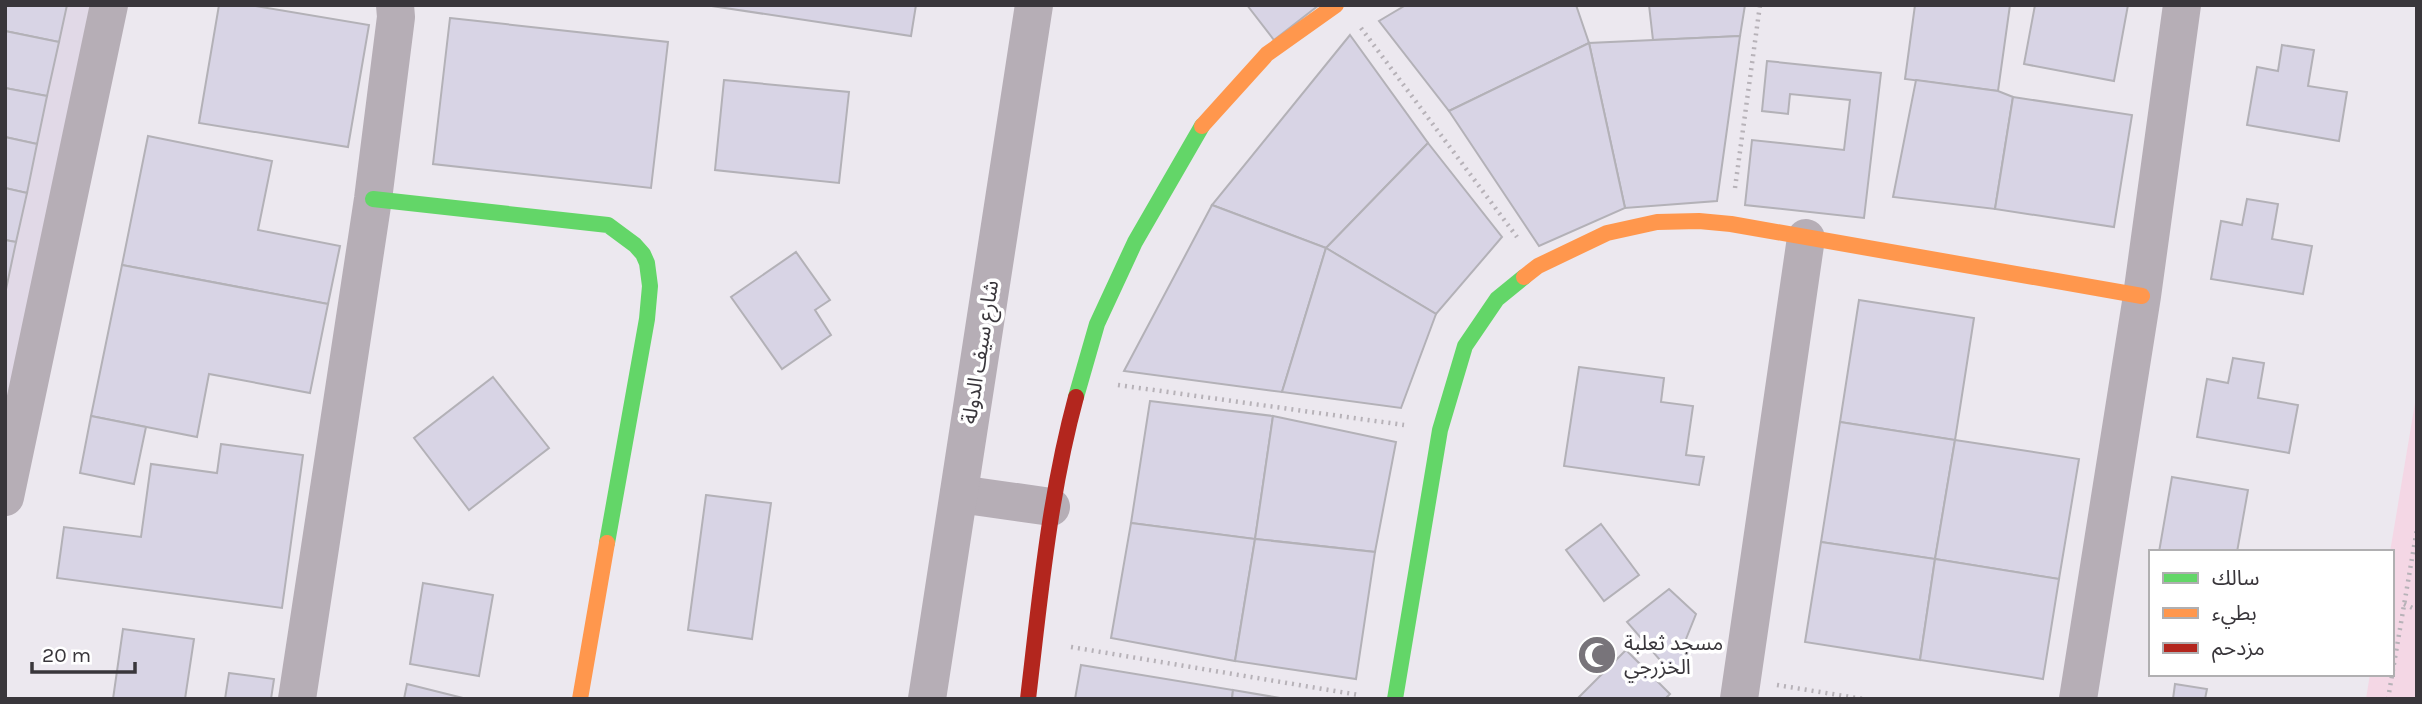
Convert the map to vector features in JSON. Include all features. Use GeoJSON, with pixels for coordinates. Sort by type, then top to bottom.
{"type":"FeatureCollection","features":[{"type":"Feature","properties":{"kind":"street"},"geometry":{"type":"LineString","coordinates":[[5,497],[110,5]]}},
{"type":"Feature","properties":{"kind":"street"},"geometry":{"type":"LineString","coordinates":[[297,699],[373,199],[396,5]]}},
{"type":"Feature","properties":{"kind":"street","name":"شارع سيف الدولة"},"geometry":{"type":"LineString","coordinates":[[927,699],[1034,5]]}},
{"type":"Feature","properties":{"kind":"street"},"geometry":{"type":"LineString","coordinates":[[1028,699],[1051,507],[1066,434],[1097,324],[1135,242],[1168,180],[1207,118],[1267,54],[1336,5]]}},
{"type":"Feature","properties":{"kind":"street"},"geometry":{"type":"LineString","coordinates":[[2078,699],[2142,296],[2182,5]]}},
{"type":"Feature","properties":{"kind":"street"},"geometry":{"type":"LineString","coordinates":[[373,199],[608,225],[632,241],[649,263],[651,281],[647,319],[580,699]]}},
{"type":"Feature","properties":{"kind":"street"},"geometry":{"type":"LineString","coordinates":[[1395,699],[1440,429],[1465,346],[1497,299],[1538,266],[1607,233],[1657,222],[1699,221],[1731,224],[2142,296]]}},
{"type":"Feature","properties":{"kind":"street"},"geometry":{"type":"LineString","coordinates":[[1740,689],[1806,239]]}},
{"type":"Feature","properties":{"kind":"street"},"geometry":{"type":"LineString","coordinates":[[958,494],[1051,507]]}},
{"type":"Feature","properties":{"kind":"path"},"geometry":{"type":"LineString","coordinates":[[1731,224],[1760,5]]}},
{"type":"Feature","properties":{"kind":"path"},"geometry":{"type":"LineString","coordinates":[[1360,27],[1538,266]]}},
{"type":"Feature","properties":{"kind":"path"},"geometry":{"type":"LineString","coordinates":[[1083,380],[1440,429]]}},
{"type":"Feature","properties":{"kind":"path"},"geometry":{"type":"LineString","coordinates":[[2394,663],[2417,529]]}},
{"type":"Feature","properties":{"kind":"path"},"geometry":{"type":"LineString","coordinates":[[2404,604],[2417,610]]}},
{"type":"Feature","properties":{"kind":"path"},"geometry":{"type":"LineString","coordinates":[[1036,641],[1367,696]]}},
{"type":"Feature","properties":{"kind":"path"},"geometry":{"type":"LineString","coordinates":[[2388,699],[2392,676]]}},
{"type":"Feature","properties":{"kind":"path"},"geometry":{"type":"LineString","coordinates":[[1740,689],[1863,699]]}},
{"type":"Feature","properties":{"kind":"shaded area"},"geometry":{"type":"Polygon","coordinates":[[[5,5],[90,5],[5,418],[5,5]]]}},
{"type":"Feature","properties":{"kind":"shaded area"},"geometry":{"type":"Polygon","coordinates":[[[2417,391],[2417,699],[2366,699],[2370,676],[2394,676],[2394,550],[2390,550],[2417,391]]]}},
{"type":"Feature","properties":{"kind":"building"},"geometry":{"type":"Polygon","coordinates":[[[5,5],[67,5],[59,42],[5,31],[5,5]]]}},
{"type":"Feature","properties":{"kind":"building"},"geometry":{"type":"Polygon","coordinates":[[[219,5],[249,5],[369,25],[348,147],[199,123],[219,5]]]}},
{"type":"Feature","properties":{"kind":"building"},"geometry":{"type":"Polygon","coordinates":[[[705,5],[916,5],[911,36],[705,5]]]}},
{"type":"Feature","properties":{"kind":"building"},"geometry":{"type":"Polygon","coordinates":[[[1247,5],[1319,5],[1274,40],[1247,5]]]}},
{"type":"Feature","properties":{"kind":"building"},"geometry":{"type":"Polygon","coordinates":[[[1406,5],[1576,5],[1589,43],[1449,111],[1379,21],[1406,5]]]}},
{"type":"Feature","properties":{"kind":"building"},"geometry":{"type":"Polygon","coordinates":[[[1649,5],[1745,5],[1740,36],[1653,40],[1649,5]]]}},
{"type":"Feature","properties":{"kind":"building"},"geometry":{"type":"Polygon","coordinates":[[[1915,5],[2010,5],[1998,91],[1905,79],[1915,5]]]}},
{"type":"Feature","properties":{"kind":"building"},"geometry":{"type":"Polygon","coordinates":[[[2035,5],[2128,5],[2114,81],[2024,64],[2035,5]]]}},
{"type":"Feature","properties":{"kind":"building"},"geometry":{"type":"Polygon","coordinates":[[[450,18],[668,42],[651,188],[433,164],[450,18]]]}},
{"type":"Feature","properties":{"kind":"building"},"geometry":{"type":"Polygon","coordinates":[[[5,31],[59,42],[47,96],[5,88],[5,31]]]}},
{"type":"Feature","properties":{"kind":"building"},"geometry":{"type":"Polygon","coordinates":[[[1350,35],[1428,143],[1326,248],[1212,205],[1350,35]]]}},
{"type":"Feature","properties":{"kind":"building"},"geometry":{"type":"Polygon","coordinates":[[[1740,36],[1717,201],[1625,208],[1589,43],[1740,36]]]}},
{"type":"Feature","properties":{"kind":"building"},"geometry":{"type":"Polygon","coordinates":[[[1589,43],[1625,208],[1539,246],[1449,111],[1589,43]]]}},
{"type":"Feature","properties":{"kind":"building"},"geometry":{"type":"Polygon","coordinates":[[[2282,45],[2314,50],[2308,86],[2347,92],[2339,141],[2247,125],[2257,67],[2278,71],[2282,45]]]}},
{"type":"Feature","properties":{"kind":"building"},"geometry":{"type":"Polygon","coordinates":[[[1767,61],[1881,73],[1864,218],[1745,205],[1752,140],[1844,150],[1850,100],[1790,94],[1788,114],[1762,111],[1767,61]]]}},
{"type":"Feature","properties":{"kind":"building"},"geometry":{"type":"Polygon","coordinates":[[[724,80],[849,92],[839,183],[715,170],[724,80]]]}},
{"type":"Feature","properties":{"kind":"building"},"geometry":{"type":"Polygon","coordinates":[[[1916,80],[1998,91],[2013,97],[1995,209],[1893,197],[1916,80]]]}},
{"type":"Feature","properties":{"kind":"building"},"geometry":{"type":"Polygon","coordinates":[[[5,88],[47,96],[37,144],[5,137],[5,88]]]}},
{"type":"Feature","properties":{"kind":"building"},"geometry":{"type":"Polygon","coordinates":[[[2013,97],[2132,115],[2114,227],[1995,209],[2013,97]]]}},
{"type":"Feature","properties":{"kind":"building"},"geometry":{"type":"Polygon","coordinates":[[[148,136],[272,161],[258,230],[340,246],[328,304],[122,265],[148,136]]]}},
{"type":"Feature","properties":{"kind":"building"},"geometry":{"type":"Polygon","coordinates":[[[5,137],[37,144],[27,193],[5,188],[5,137]]]}},
{"type":"Feature","properties":{"kind":"building"},"geometry":{"type":"Polygon","coordinates":[[[1428,143],[1502,237],[1436,314],[1326,248],[1428,143]]]}},
{"type":"Feature","properties":{"kind":"building"},"geometry":{"type":"Polygon","coordinates":[[[5,188],[27,193],[16,242],[5,240],[5,188]]]}},
{"type":"Feature","properties":{"kind":"building"},"geometry":{"type":"Polygon","coordinates":[[[2247,199],[2278,204],[2272,239],[2312,246],[2303,294],[2211,279],[2221,221],[2242,225],[2247,199]]]}},
{"type":"Feature","properties":{"kind":"building"},"geometry":{"type":"Polygon","coordinates":[[[1212,205],[1326,248],[1282,392],[1124,371],[1212,205]]]}},
{"type":"Feature","properties":{"kind":"building"},"geometry":{"type":"Polygon","coordinates":[[[5,240],[16,242],[5,294],[5,240]]]}},
{"type":"Feature","properties":{"kind":"building"},"geometry":{"type":"Polygon","coordinates":[[[1326,248],[1436,314],[1401,408],[1282,392],[1326,248]]]}},
{"type":"Feature","properties":{"kind":"building"},"geometry":{"type":"Polygon","coordinates":[[[796,252],[830,300],[815,310],[831,335],[782,369],[731,297],[796,252]]]}},
{"type":"Feature","properties":{"kind":"building"},"geometry":{"type":"Polygon","coordinates":[[[122,265],[328,304],[310,393],[209,374],[197,437],[91,416],[122,265]]]}},
{"type":"Feature","properties":{"kind":"building"},"geometry":{"type":"Polygon","coordinates":[[[1859,300],[1974,318],[1955,440],[1840,422],[1859,300]]]}},
{"type":"Feature","properties":{"kind":"building"},"geometry":{"type":"Polygon","coordinates":[[[2233,358],[2264,363],[2258,398],[2298,405],[2289,453],[2197,437],[2207,379],[2228,383],[2233,358]]]}},
{"type":"Feature","properties":{"kind":"building"},"geometry":{"type":"Polygon","coordinates":[[[1579,367],[1664,378],[1661,402],[1693,406],[1686,455],[1704,457],[1699,485],[1564,466],[1579,367]]]}},
{"type":"Feature","properties":{"kind":"building"},"geometry":{"type":"Polygon","coordinates":[[[493,377],[549,448],[469,510],[414,438],[493,377]]]}},
{"type":"Feature","properties":{"kind":"building"},"geometry":{"type":"Polygon","coordinates":[[[1150,401],[1273,416],[1255,539],[1131,523],[1150,401]]]}},
{"type":"Feature","properties":{"kind":"building"},"geometry":{"type":"Polygon","coordinates":[[[91,416],[146,427],[134,484],[80,473],[91,416]]]}},
{"type":"Feature","properties":{"kind":"building"},"geometry":{"type":"Polygon","coordinates":[[[1273,416],[1396,442],[1375,552],[1255,539],[1273,416]]]}},
{"type":"Feature","properties":{"kind":"building"},"geometry":{"type":"Polygon","coordinates":[[[1840,422],[1955,440],[1935,559],[1821,542],[1840,422]]]}},
{"type":"Feature","properties":{"kind":"building"},"geometry":{"type":"Polygon","coordinates":[[[1955,440],[2079,459],[2059,579],[1935,559],[1955,440]]]}},
{"type":"Feature","properties":{"kind":"building"},"geometry":{"type":"Polygon","coordinates":[[[221,444],[303,455],[282,608],[57,578],[64,527],[141,537],[151,464],[217,473],[221,444]]]}},
{"type":"Feature","properties":{"kind":"building"},"geometry":{"type":"Polygon","coordinates":[[[2172,477],[2248,490],[2237,550],[2159,550],[2172,477]]]}},
{"type":"Feature","properties":{"kind":"building"},"geometry":{"type":"Polygon","coordinates":[[[706,495],[771,503],[752,639],[688,630],[706,495]]]}},
{"type":"Feature","properties":{"kind":"building"},"geometry":{"type":"Polygon","coordinates":[[[1131,523],[1255,539],[1235,661],[1111,638],[1131,523]]]}},
{"type":"Feature","properties":{"kind":"building"},"geometry":{"type":"Polygon","coordinates":[[[1601,524],[1639,575],[1604,601],[1566,550],[1601,524]]]}},
{"type":"Feature","properties":{"kind":"building"},"geometry":{"type":"Polygon","coordinates":[[[1255,539],[1375,552],[1356,679],[1235,661],[1255,539]]]}},
{"type":"Feature","properties":{"kind":"building"},"geometry":{"type":"Polygon","coordinates":[[[1821,542],[1935,559],[1920,660],[1805,642],[1821,542]]]}},
{"type":"Feature","properties":{"kind":"building"},"geometry":{"type":"Polygon","coordinates":[[[1935,559],[2059,579],[2043,679],[1920,660],[1935,559]]]}},
{"type":"Feature","properties":{"kind":"building"},"geometry":{"type":"Polygon","coordinates":[[[423,583],[493,595],[479,676],[410,664],[423,583]]]}},
{"type":"Feature","properties":{"kind":"building"},"geometry":{"type":"Polygon","coordinates":[[[1669,589],[1696,614],[1682,649],[1691,660],[1672,674],[1627,622],[1669,589]]]}},
{"type":"Feature","properties":{"kind":"building"},"geometry":{"type":"Polygon","coordinates":[[[123,629],[194,639],[185,699],[113,699],[123,629]]]}},
{"type":"Feature","properties":{"kind":"building"},"geometry":{"type":"Polygon","coordinates":[[[1626,650],[1670,694],[1665,699],[1577,699],[1626,650]]]}},
{"type":"Feature","properties":{"kind":"building"},"geometry":{"type":"Polygon","coordinates":[[[1081,665],[1233,690],[1232,699],[1075,699],[1081,665]]]}},
{"type":"Feature","properties":{"kind":"building"},"geometry":{"type":"Polygon","coordinates":[[[229,673],[274,679],[271,699],[225,699],[229,673]]]}},
{"type":"Feature","properties":{"kind":"building"},"geometry":{"type":"Polygon","coordinates":[[[407,684],[467,699],[404,699],[407,684]]]}},
{"type":"Feature","properties":{"kind":"building"},"geometry":{"type":"Polygon","coordinates":[[[2175,684],[2207,689],[2205,699],[2173,699],[2175,684]]]}},
{"type":"Feature","properties":{"kind":"building"},"geometry":{"type":"Polygon","coordinates":[[[1233,690],[1286,699],[1232,699],[1233,690]]]}},
{"type":"Feature","properties":{"kind":"traffic: fast"},"geometry":{"type":"LineString","coordinates":[[1076,397],[1097,324],[1135,242],[1202,126]]}},
{"type":"Feature","properties":{"kind":"traffic: fast"},"geometry":{"type":"LineString","coordinates":[[373,199],[608,225],[643,254],[650,286],[647,319],[607,543]]}},
{"type":"Feature","properties":{"kind":"traffic: fast"},"geometry":{"type":"LineString","coordinates":[[1395,699],[1440,430],[1465,346],[1497,299],[1524,277]]}},
{"type":"Feature","properties":{"kind":"traffic: slow"},"geometry":{"type":"LineString","coordinates":[[1202,126],[1267,54],[1336,5]]}},
{"type":"Feature","properties":{"kind":"traffic: slow"},"geometry":{"type":"LineString","coordinates":[[1524,277],[1538,266],[1607,233],[1657,222],[1699,221],[1731,224],[2142,296]]}},
{"type":"Feature","properties":{"kind":"traffic: slow"},"geometry":{"type":"LineString","coordinates":[[580,699],[607,543]]}},
{"type":"Feature","properties":{"kind":"traffic: jam"},"geometry":{"type":"LineString","coordinates":[[1028,699],[1052,509],[1076,397]]}},
{"type":"Feature","properties":{"kind":"place","name":"مسجد ثعلبة الخزرجي"},"geometry":{"type":"Point","coordinates":[1597,655]}}]}
